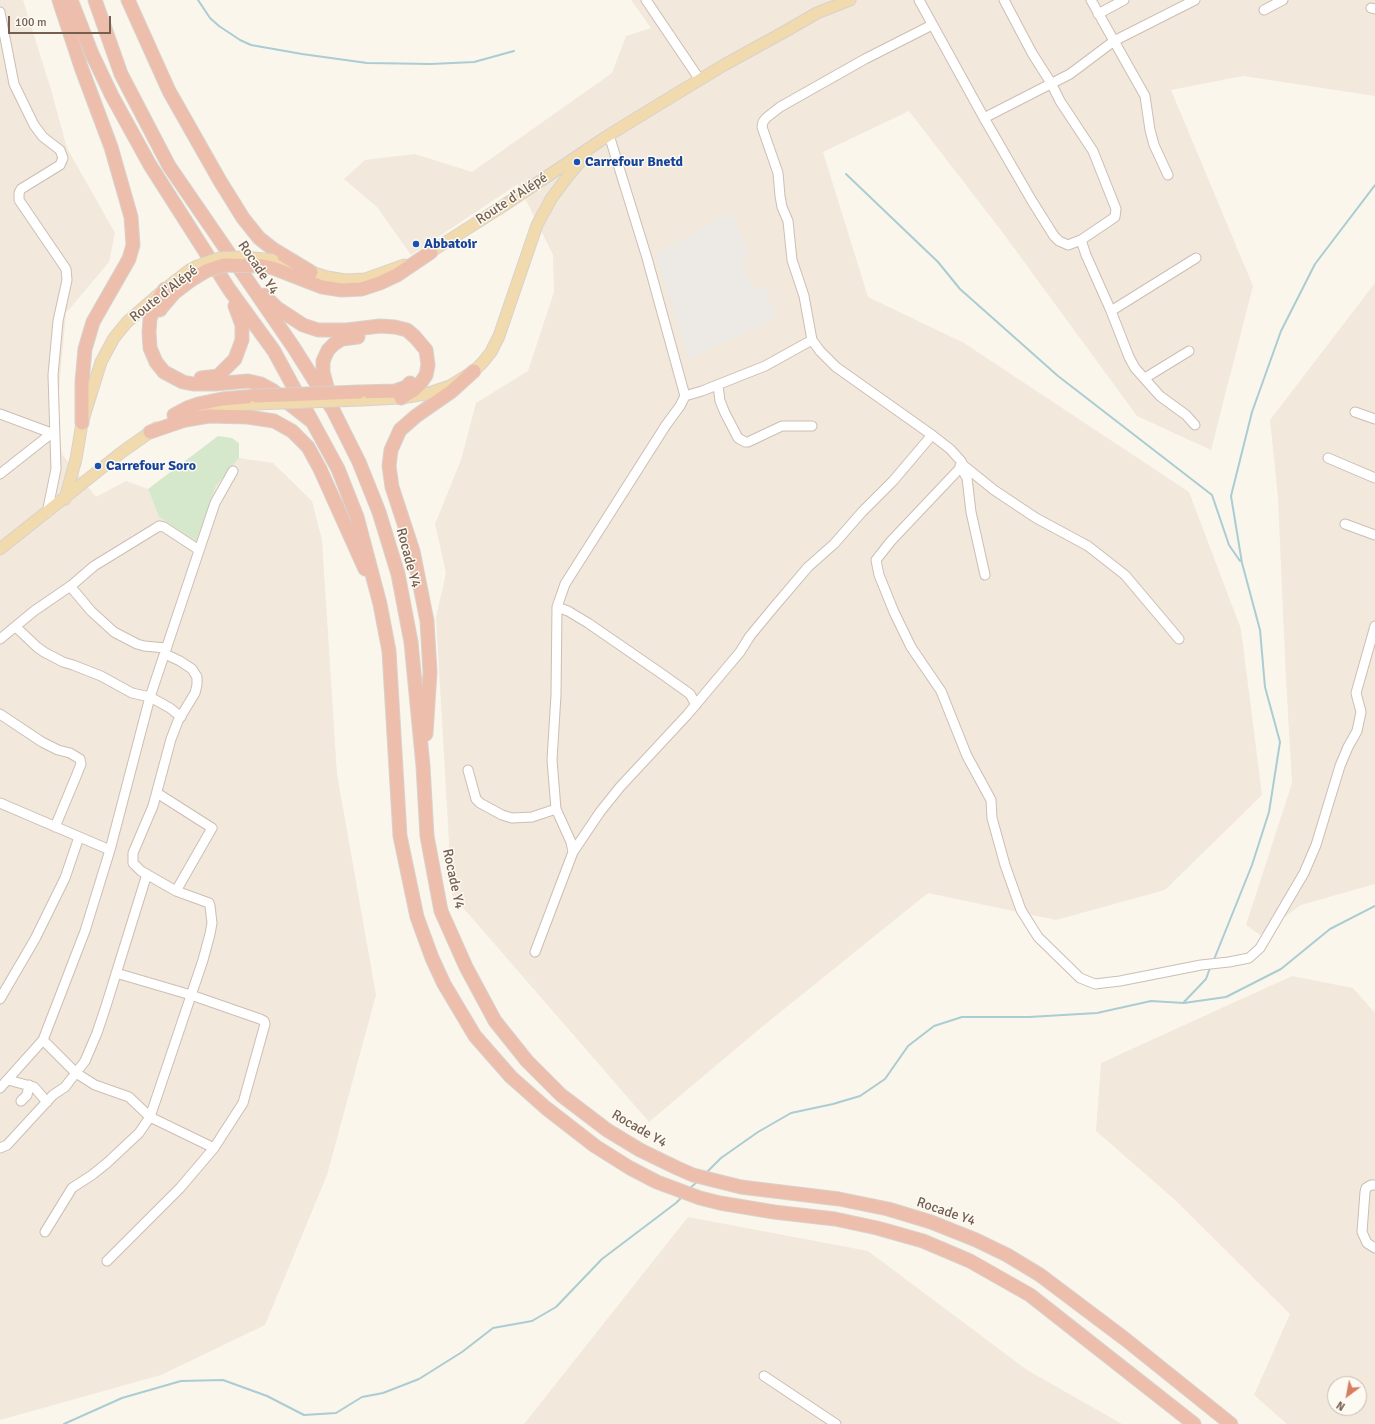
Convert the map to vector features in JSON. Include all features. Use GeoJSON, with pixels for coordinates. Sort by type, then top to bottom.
{"type":"FeatureCollection","features":[{"type":"Feature","properties":{"kind":"highway"},"geometry":{"type":"LineString","coordinates":[[59,0],[81,67],[111,147],[130,217],[133,245],[129,259],[94,322],[85,349],[82,382],[82,423]]}},
{"type":"Feature","properties":{"kind":"highway"},"geometry":{"type":"LineString","coordinates":[[71,0],[92,54],[112,96],[150,165],[229,289],[274,351],[338,469],[357,518],[380,604],[389,650],[400,836],[417,916],[432,958],[444,984],[475,1036],[511,1077],[546,1108],[595,1146],[630,1168],[657,1182],[693,1196],[720,1203],[774,1212],[835,1219],[876,1228],[923,1242],[970,1262],[1030,1295],[1194,1424]]}},
{"type":"Feature","properties":{"kind":"highway","name":"Rocade Y4"},"geometry":{"type":"LineString","coordinates":[[95,0],[121,74],[169,166],[294,348],[332,410],[362,469],[379,512],[398,574],[411,642],[423,766],[427,836],[441,911],[466,967],[495,1021],[527,1061],[561,1095],[607,1130],[640,1150],[694,1175],[741,1187],[860,1203],[930,1222],[976,1240],[1007,1255],[1040,1275],[1125,1339],[1231,1424]]}},
{"type":"Feature","properties":{"kind":"highway"},"geometry":{"type":"LineString","coordinates":[[128,0],[169,91],[220,182],[243,218],[259,238],[273,249],[311,272]]}},
{"type":"Feature","properties":{"kind":"highway"},"geometry":{"type":"LineString","coordinates":[[229,289],[242,325],[242,340],[235,359],[218,376],[197,379],[184,376],[171,370],[155,347],[155,326],[162,307],[189,276],[224,265],[263,266],[273,264],[322,286],[342,290],[362,289],[397,275],[431,252]]}},
{"type":"Feature","properties":{"kind":"highway"},"geometry":{"type":"LineString","coordinates":[[242,272],[277,308],[303,325],[318,330],[340,330],[380,326],[395,327],[407,330],[426,350],[428,364],[426,375],[420,384],[414,390],[401,398]]}},
{"type":"Feature","properties":{"kind":"highway"},"geometry":{"type":"LineString","coordinates":[[165,289],[155,304],[150,319],[149,332],[150,348],[156,362],[164,372],[183,382],[193,384],[248,381],[261,384],[272,390],[314,424]]}},
{"type":"Feature","properties":{"kind":"highway"},"geometry":{"type":"LineString","coordinates":[[174,415],[198,404],[222,399],[256,400],[360,396],[395,391],[406,387],[414,380],[421,364],[419,352],[411,343],[401,336],[390,334],[342,339],[334,344],[328,350],[323,361],[323,372],[332,410]]}},
{"type":"Feature","properties":{"kind":"highway"},"geometry":{"type":"LineString","coordinates":[[423,766],[430,672],[426,621],[413,551],[392,487],[389,466],[391,450],[400,430],[416,416],[452,391],[474,371]]}},
{"type":"Feature","properties":{"kind":"highway"},"geometry":{"type":"LineString","coordinates":[[150,432],[185,420],[209,416],[248,416],[274,421],[292,431],[308,447],[320,469],[380,604]]}},
{"type":"Feature","properties":{"kind":"main road","name":"Route d'Alépé"},"geometry":{"type":"LineString","coordinates":[[273,264],[345,280],[365,279],[396,269],[431,252],[609,135],[700,80],[817,13],[850,0]]}},
{"type":"Feature","properties":{"kind":"main road","name":"Route d'Alépé"},"geometry":{"type":"LineString","coordinates":[[360,396],[401,398],[426,394],[450,386],[474,371],[491,352],[499,336],[537,225],[552,199],[568,176],[586,156],[609,135]]}},
{"type":"Feature","properties":{"kind":"main road","name":"Route d'Alépé"},"geometry":{"type":"LineString","coordinates":[[65,499],[76,459],[82,423],[101,362],[114,338],[127,322],[165,289],[189,276]]}},
{"type":"Feature","properties":{"kind":"main road"},"geometry":{"type":"LineString","coordinates":[[0,549],[174,415]]}},
{"type":"Feature","properties":{"kind":"street"},"geometry":{"type":"LineString","coordinates":[[646,0],[700,80]]}},
{"type":"Feature","properties":{"kind":"street"},"geometry":{"type":"LineString","coordinates":[[919,0],[1032,201],[1054,236],[1059,241],[1068,245],[1081,240],[1115,217],[1116,208],[1093,151],[1060,101],[1051,83],[1032,53],[1004,0]]}},
{"type":"Feature","properties":{"kind":"street"},"geometry":{"type":"LineString","coordinates":[[1091,0],[1145,96],[1152,137],[1168,175]]}},
{"type":"Feature","properties":{"kind":"street"},"geometry":{"type":"LineString","coordinates":[[1098,14],[1124,0]]}},
{"type":"Feature","properties":{"kind":"street"},"geometry":{"type":"LineString","coordinates":[[984,118],[1070,74],[1114,41],[1195,0]]}},
{"type":"Feature","properties":{"kind":"street"},"geometry":{"type":"LineString","coordinates":[[1264,10],[1283,0]]}},
{"type":"Feature","properties":{"kind":"street"},"geometry":{"type":"LineString","coordinates":[[0,12],[14,84],[34,125],[43,137],[60,150],[63,158],[60,165],[21,189],[19,193],[19,200],[66,269],[67,280],[58,321],[52,375],[53,433],[56,469],[47,512]]}},
{"type":"Feature","properties":{"kind":"street"},"geometry":{"type":"LineString","coordinates":[[932,24],[865,59],[786,104],[766,118],[762,127],[778,173],[782,207],[788,221],[792,260],[804,296],[812,340],[836,368],[932,435],[950,449],[961,461],[967,478],[972,512],[985,575]]}},
{"type":"Feature","properties":{"kind":"street"},"geometry":{"type":"LineString","coordinates":[[573,852],[571,842],[556,809],[552,760],[556,695],[557,607],[565,584],[685,396],[648,258],[609,135]]}},
{"type":"Feature","properties":{"kind":"street"},"geometry":{"type":"LineString","coordinates":[[1081,240],[1086,255],[1112,311],[1129,358],[1160,396],[1186,415],[1195,425]]}},
{"type":"Feature","properties":{"kind":"street"},"geometry":{"type":"LineString","coordinates":[[1112,311],[1196,258]]}},
{"type":"Feature","properties":{"kind":"street"},"geometry":{"type":"LineString","coordinates":[[685,396],[718,385],[764,366],[812,340]]}},
{"type":"Feature","properties":{"kind":"street"},"geometry":{"type":"LineString","coordinates":[[1145,378],[1189,351]]}},
{"type":"Feature","properties":{"kind":"street"},"geometry":{"type":"LineString","coordinates":[[718,385],[720,401],[725,413],[738,438],[745,442],[782,426],[812,426]]}},
{"type":"Feature","properties":{"kind":"street"},"geometry":{"type":"LineString","coordinates":[[1355,412],[1375,419]]}},
{"type":"Feature","properties":{"kind":"street"},"geometry":{"type":"LineString","coordinates":[[0,414],[53,433]]}},
{"type":"Feature","properties":{"kind":"street"},"geometry":{"type":"LineString","coordinates":[[0,474],[53,433]]}},
{"type":"Feature","properties":{"kind":"street"},"geometry":{"type":"LineString","coordinates":[[535,952],[573,852],[600,812],[620,787],[696,704],[740,652],[750,636],[808,567],[834,544],[862,512],[889,485],[932,435]]}},
{"type":"Feature","properties":{"kind":"street"},"geometry":{"type":"LineString","coordinates":[[1328,458],[1375,478]]}},
{"type":"Feature","properties":{"kind":"street"},"geometry":{"type":"LineString","coordinates":[[962,466],[890,542],[876,560],[879,575],[894,612],[911,647],[941,691],[967,756],[991,800],[992,818],[1005,865],[1021,910],[1038,937],[1080,978],[1095,984],[1120,981],[1201,965],[1249,958],[1260,948],[1304,873],[1316,845],[1340,766],[1357,731],[1361,712],[1356,693],[1375,626]]}},
{"type":"Feature","properties":{"kind":"street"},"geometry":{"type":"LineString","coordinates":[[962,466],[994,490],[1036,518],[1088,546],[1125,575],[1178,639]]}},
{"type":"Feature","properties":{"kind":"street"},"geometry":{"type":"LineString","coordinates":[[0,1088],[42,1040],[86,931],[110,850],[150,697],[215,503],[233,471]]}},
{"type":"Feature","properties":{"kind":"street"},"geometry":{"type":"LineString","coordinates":[[1346,524],[1375,535]]}},
{"type":"Feature","properties":{"kind":"street"},"geometry":{"type":"LineString","coordinates":[[0,639],[34,611],[108,557],[160,526],[199,550]]}},
{"type":"Feature","properties":{"kind":"street"},"geometry":{"type":"LineString","coordinates":[[45,1232],[72,1188],[107,1163],[139,1133],[150,1117],[203,960],[212,923],[210,906],[206,901],[190,897],[176,891],[134,865],[132,859],[153,806],[171,739],[181,717],[195,693],[197,677],[192,669],[166,651],[137,644],[114,632],[91,611],[70,586]]}},
{"type":"Feature","properties":{"kind":"street"},"geometry":{"type":"LineString","coordinates":[[557,607],[568,611],[588,623],[662,674],[690,694],[696,704]]}},
{"type":"Feature","properties":{"kind":"street"},"geometry":{"type":"LineString","coordinates":[[14,628],[18,629],[40,650],[63,662],[101,676],[132,693],[150,697],[170,708],[181,717]]}},
{"type":"Feature","properties":{"kind":"street"},"geometry":{"type":"LineString","coordinates":[[0,714],[42,742],[58,750],[70,753],[80,759],[81,764],[55,827]]}},
{"type":"Feature","properties":{"kind":"street"},"geometry":{"type":"LineString","coordinates":[[468,770],[476,799],[480,804],[502,815],[512,818],[532,817],[556,809]]}},
{"type":"Feature","properties":{"kind":"street"},"geometry":{"type":"LineString","coordinates":[[157,793],[212,828],[176,891]]}},
{"type":"Feature","properties":{"kind":"street"},"geometry":{"type":"LineString","coordinates":[[0,803],[110,850]]}},
{"type":"Feature","properties":{"kind":"street"},"geometry":{"type":"LineString","coordinates":[[0,999],[35,939],[65,878],[79,837]]}},
{"type":"Feature","properties":{"kind":"street"},"geometry":{"type":"LineString","coordinates":[[0,1148],[7,1145],[54,1095],[65,1087],[84,1061],[97,1033],[147,874]]}},
{"type":"Feature","properties":{"kind":"street"},"geometry":{"type":"LineString","coordinates":[[107,1261],[175,1193],[214,1148],[243,1103],[265,1024],[262,1020],[191,995],[116,972]]}},
{"type":"Feature","properties":{"kind":"street"},"geometry":{"type":"LineString","coordinates":[[42,1040],[76,1073],[94,1084],[129,1097],[150,1117],[214,1148]]}},
{"type":"Feature","properties":{"kind":"street"},"geometry":{"type":"LineString","coordinates":[[8,1080],[34,1087],[48,1102]]}},
{"type":"Feature","properties":{"kind":"street"},"geometry":{"type":"LineString","coordinates":[[21,1101],[27,1095],[29,1085]]}},
{"type":"Feature","properties":{"kind":"street"},"geometry":{"type":"LineString","coordinates":[[1375,1185],[1371,1185],[1366,1188],[1362,1232],[1367,1243],[1375,1248]]}},
{"type":"Feature","properties":{"kind":"street"},"geometry":{"type":"LineString","coordinates":[[764,1376],[836,1424]]}},
{"type":"Feature","properties":{"kind":"shaded area"},"geometry":{"type":"Polygon","coordinates":[[[0,0],[23,0],[52,93],[67,148],[115,233],[109,262],[66,313],[57,410],[62,454],[96,497],[126,481],[148,489],[159,517],[196,540],[216,486],[239,458],[273,463],[312,501],[322,540],[337,774],[376,995],[327,1175],[265,1325],[161,1375],[0,1420],[0,0]]]}},
{"type":"Feature","properties":{"kind":"shaded area"},"geometry":{"type":"Polygon","coordinates":[[[631,0],[1375,0],[1375,96],[1243,76],[1171,90],[1253,286],[1211,450],[1137,416],[1003,233],[909,111],[823,152],[868,297],[964,343],[1189,492],[1241,629],[1262,795],[1165,890],[1056,920],[928,893],[757,1031],[649,1122],[452,895],[436,617],[446,573],[435,524],[461,460],[476,403],[528,371],[554,292],[553,255],[518,184],[411,255],[377,207],[344,179],[365,160],[415,154],[472,172],[612,73],[626,36],[651,28],[631,0]]]}},
{"type":"Feature","properties":{"kind":"shaded area"},"geometry":{"type":"Polygon","coordinates":[[[732,212],[749,255],[741,259],[754,290],[765,287],[777,318],[689,359],[655,254],[732,212]]]}},
{"type":"Feature","properties":{"kind":"shaded area"},"geometry":{"type":"Polygon","coordinates":[[[1375,283],[1375,884],[1301,905],[1260,935],[1246,925],[1292,783],[1278,498],[1270,420],[1375,283]]]}},
{"type":"Feature","properties":{"kind":"shaded area"},"geometry":{"type":"Polygon","coordinates":[[[1292,976],[1353,988],[1375,1013],[1375,1424],[1287,1424],[1254,1395],[1290,1314],[1174,1199],[1096,1131],[1101,1063],[1292,976]]]}},
{"type":"Feature","properties":{"kind":"shaded area"},"geometry":{"type":"Polygon","coordinates":[[[688,1217],[868,1251],[1027,1370],[1122,1424],[524,1424],[688,1217]]]}},
{"type":"Feature","properties":{"kind":"green space"},"geometry":{"type":"Polygon","coordinates":[[[218,436],[232,438],[239,443],[239,458],[216,486],[196,541],[159,517],[148,489],[218,436]]]}},
{"type":"Feature","properties":{"kind":"waterway"},"geometry":{"type":"LineString","coordinates":[[198,0],[210,18],[240,40],[251,45],[302,54],[367,63],[431,64],[474,62],[514,51]]}},
{"type":"Feature","properties":{"kind":"waterway"},"geometry":{"type":"LineString","coordinates":[[846,174],[938,262],[960,289],[1058,376],[1212,495],[1229,545],[1240,561]]}},
{"type":"Feature","properties":{"kind":"waterway"},"geometry":{"type":"LineString","coordinates":[[1213,962],[1252,865],[1269,812],[1280,742],[1265,687],[1260,630],[1242,563],[1231,496],[1252,412],[1281,331],[1315,264],[1375,185]]}},
{"type":"Feature","properties":{"kind":"waterway"},"geometry":{"type":"LineString","coordinates":[[705,1174],[721,1158],[758,1132],[791,1113],[833,1104],[860,1096],[885,1079],[908,1046],[934,1026],[962,1017],[1029,1017],[1097,1013],[1151,1001],[1184,1003],[1226,997],[1281,969],[1330,929],[1375,906]]}},
{"type":"Feature","properties":{"kind":"waterway"},"geometry":{"type":"LineString","coordinates":[[1184,1002],[1206,979],[1210,968]]}},
{"type":"Feature","properties":{"kind":"waterway"},"geometry":{"type":"LineString","coordinates":[[689,1189],[698,1181]]}},
{"type":"Feature","properties":{"kind":"waterway"},"geometry":{"type":"LineString","coordinates":[[64,1424],[122,1398],[181,1381],[223,1380],[267,1396],[304,1415],[336,1413],[362,1397],[383,1393],[419,1379],[462,1352],[493,1328],[532,1321],[556,1307],[602,1259],[682,1197]]}},
{"type":"Feature","properties":{"kind":"place","name":"Carrefour Bnetd"},"geometry":{"type":"Point","coordinates":[577,162]}},
{"type":"Feature","properties":{"kind":"place","name":"Abbatoir"},"geometry":{"type":"Point","coordinates":[416,244]}},
{"type":"Feature","properties":{"kind":"place","name":"Carrefour Soro"},"geometry":{"type":"Point","coordinates":[98,466]}}]}
